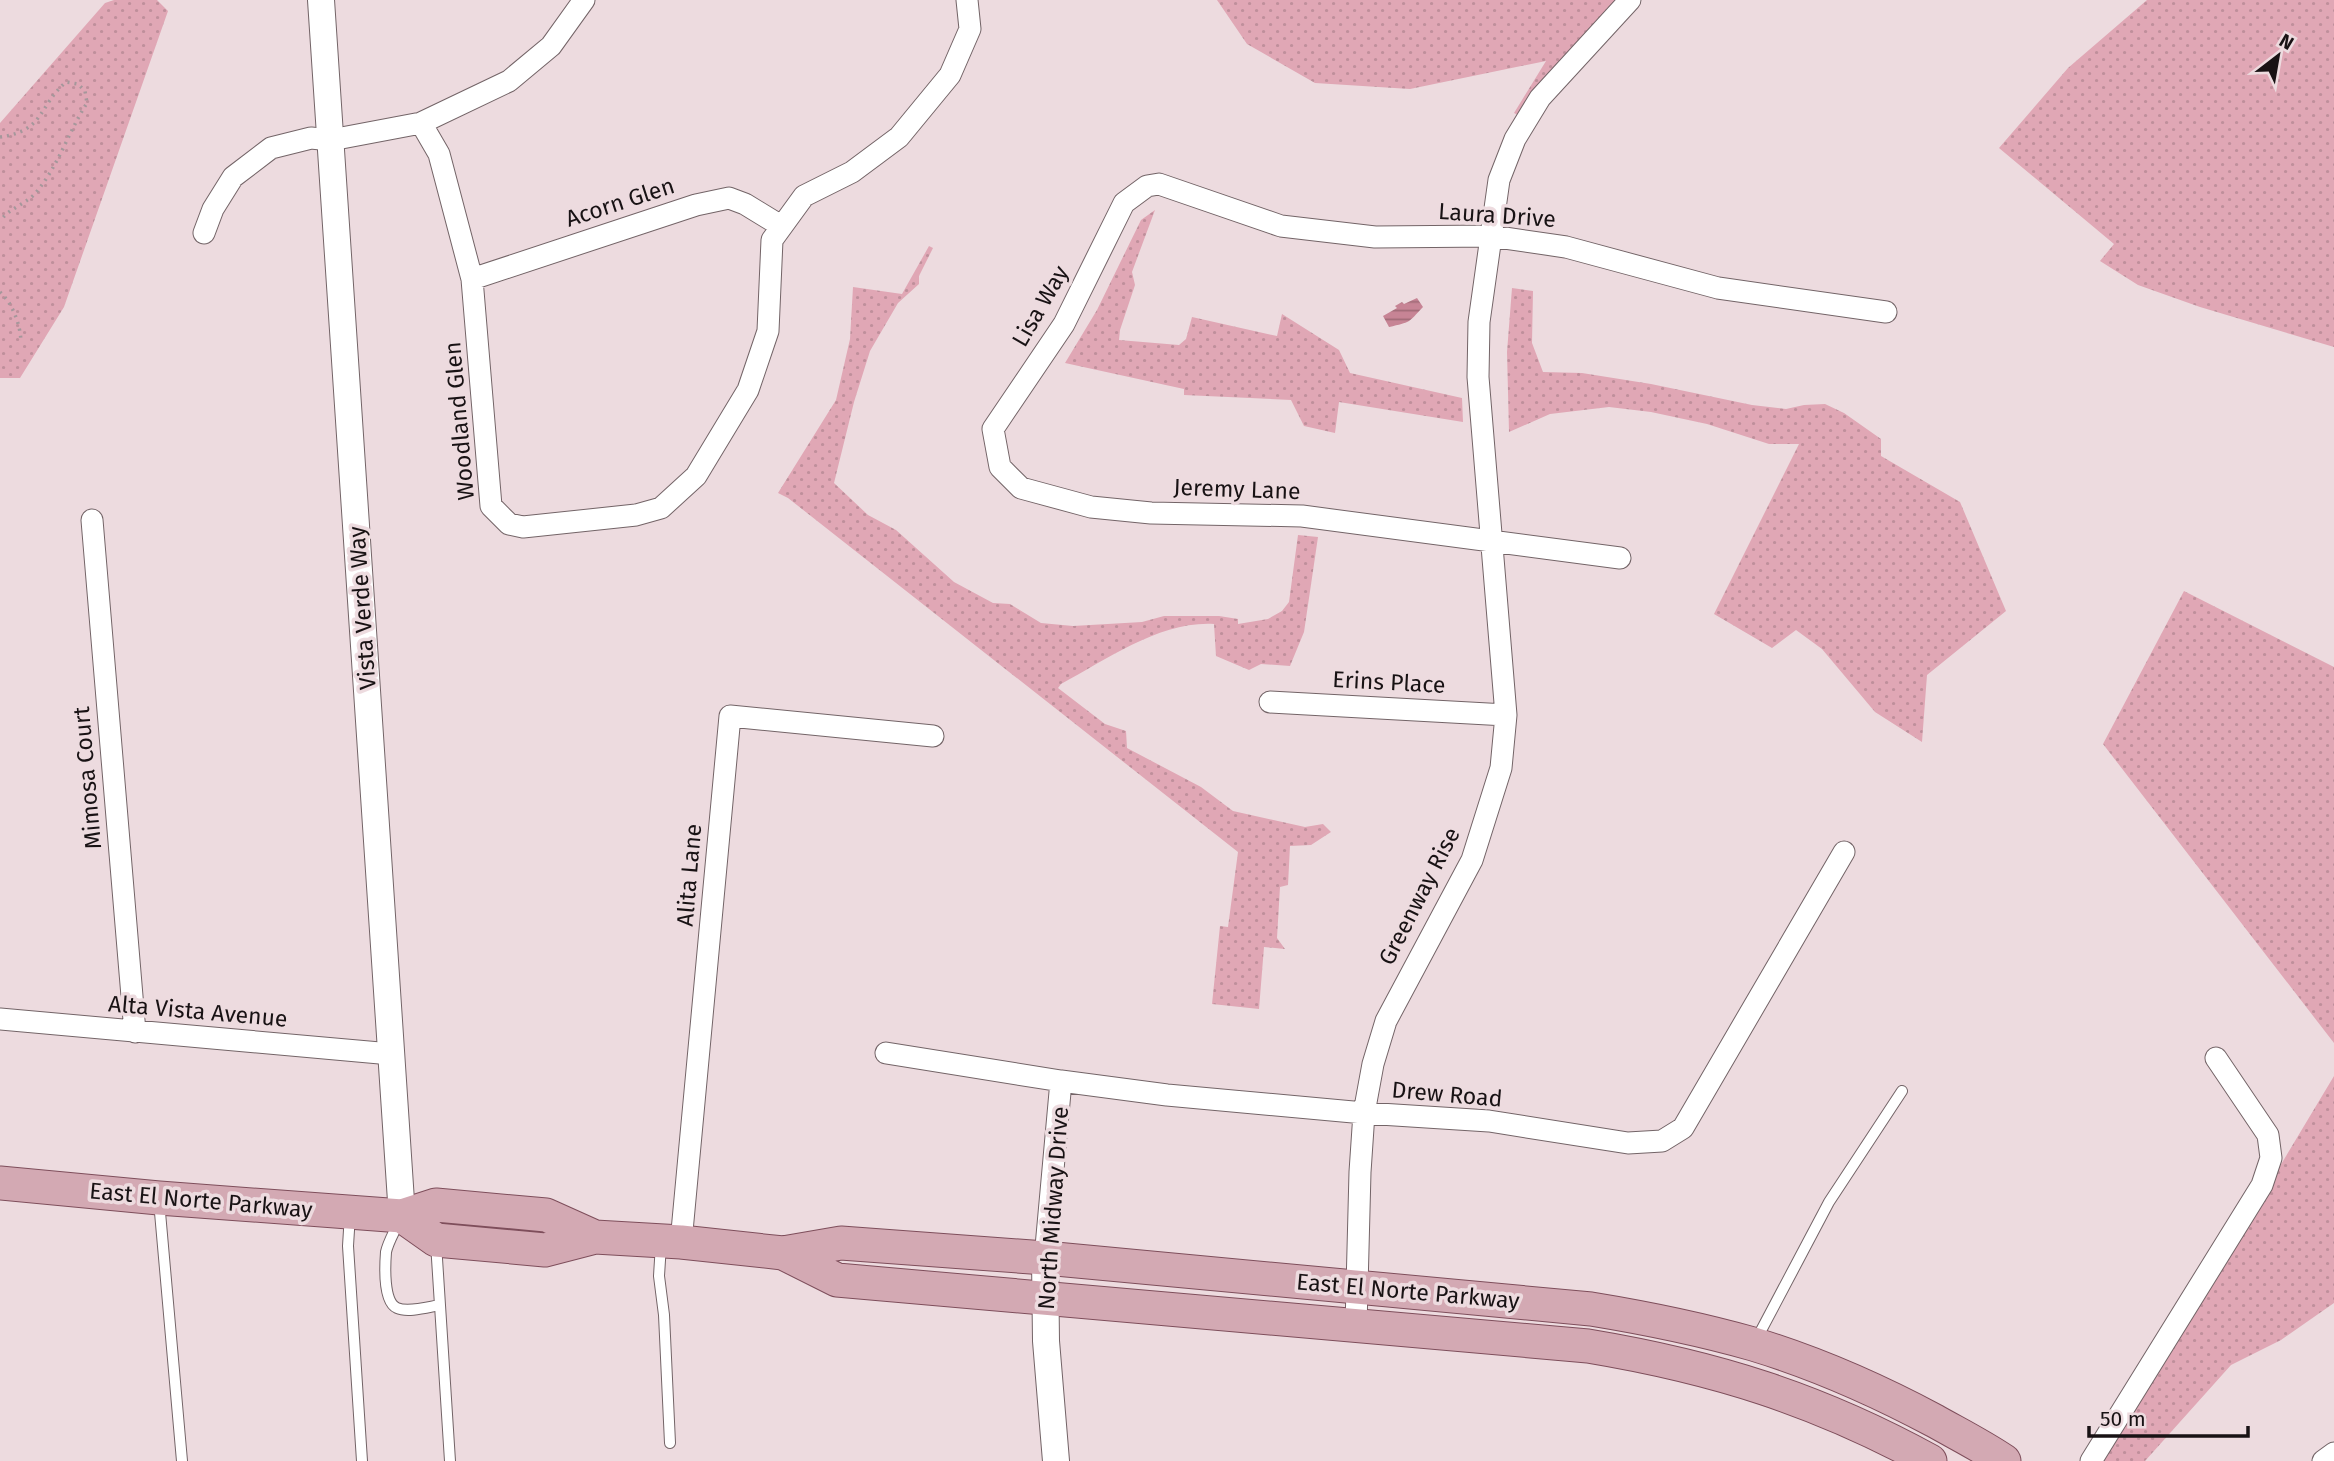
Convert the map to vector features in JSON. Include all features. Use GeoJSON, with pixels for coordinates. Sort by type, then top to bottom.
{"type":"FeatureCollection","features":[{"type":"Feature","properties":{"kind":"main road","name":"East El Norte Parkway"},"geometry":{"type":"LineString","coordinates":[[0,1183],[402,1216],[436,1205],[546,1215],[595,1237]]}},
{"type":"Feature","properties":{"kind":"main road","name":"East El Norte Parkway"},"geometry":{"type":"LineString","coordinates":[[402,1216],[436,1240],[545,1250],[595,1237],[671,1241],[783,1253],[841,1243],[1045,1258],[1591,1309],[1667,1322],[1754,1344],[1822,1368],[1901,1403],[1986,1448],[2004,1461]]}},
{"type":"Feature","properties":{"kind":"main road","name":"East El Norte Parkway"},"geometry":{"type":"LineString","coordinates":[[783,1253],[837,1280],[1588,1346],[1644,1355],[1697,1367],[1794,1397],[1877,1432],[1930,1461]]}},
{"type":"Feature","properties":{"kind":"street","name":"Vista Verde Way"},"geometry":{"type":"LineString","coordinates":[[321,0],[402,1216]]}},
{"type":"Feature","properties":{"kind":"street"},"geometry":{"type":"LineString","coordinates":[[204,233],[213,209],[233,177],[271,148],[312,138],[331,141],[421,122],[509,81],[551,46],[584,0]]}},
{"type":"Feature","properties":{"kind":"street","name":"Woodland Glen"},"geometry":{"type":"LineString","coordinates":[[421,122],[439,154],[472,279],[491,506],[509,524],[523,527],[636,515],[661,508],[696,476],[748,390],[768,331],[772,240],[804,196],[852,172],[899,137],[908,127],[950,75],[970,29],[967,0]]}},
{"type":"Feature","properties":{"kind":"street","name":"Greenway Rise"},"geometry":{"type":"LineString","coordinates":[[1356,1326],[1360,1172],[1364,1114],[1373,1064],[1386,1021],[1472,860],[1501,768],[1506,715],[1478,377],[1479,323],[1499,180],[1515,139],[1540,98],[1630,0]]}},
{"type":"Feature","properties":{"kind":"street","name":"Laura Drive"},"geometry":{"type":"LineString","coordinates":[[1147,186],[1159,184],[1281,226],[1375,237],[1491,236],[1566,247],[1718,288],[1886,312]]}},
{"type":"Feature","properties":{"kind":"street","name":"Lisa Way"},"geometry":{"type":"LineString","coordinates":[[997,458],[993,429],[1064,324],[1124,203],[1147,186]]}},
{"type":"Feature","properties":{"kind":"street","name":"Acorn Glen"},"geometry":{"type":"LineString","coordinates":[[472,279],[696,205],[729,198],[745,204],[781,226]]}},
{"type":"Feature","properties":{"kind":"street","name":"Jeremy Lane"},"geometry":{"type":"LineString","coordinates":[[997,458],[999,467],[1021,488],[1091,507],[1151,513],[1302,516],[1620,558]]}},
{"type":"Feature","properties":{"kind":"street","name":"Mimosa Court"},"geometry":{"type":"LineString","coordinates":[[92,520],[135,1032]]}},
{"type":"Feature","properties":{"kind":"street","name":"Erins Place"},"geometry":{"type":"LineString","coordinates":[[1270,702],[1506,715]]}},
{"type":"Feature","properties":{"kind":"street","name":"Alita Lane"},"geometry":{"type":"LineString","coordinates":[[671,1241],[730,716],[933,736]]}},
{"type":"Feature","properties":{"kind":"street","name":"Drew Road"},"geometry":{"type":"LineString","coordinates":[[886,1053],[1061,1082],[1167,1095],[1364,1114],[1489,1122],[1628,1143],[1662,1141],[1683,1128],[1844,852]]}},
{"type":"Feature","properties":{"kind":"street","name":"Alta Vista Avenue"},"geometry":{"type":"LineString","coordinates":[[0,1019],[391,1054]]}},
{"type":"Feature","properties":{"kind":"street"},"geometry":{"type":"LineString","coordinates":[[2091,1461],[2262,1185],[2271,1158],[2268,1135],[2216,1058]]}},
{"type":"Feature","properties":{"kind":"street","name":"North Midway Drive"},"geometry":{"type":"LineString","coordinates":[[1056,1461],[1046,1341],[1045,1258],[1061,1082]]}},
{"type":"Feature","properties":{"kind":"street"},"geometry":{"type":"LineString","coordinates":[[2323,1461],[2334,1453]]}},
{"type":"Feature","properties":{"kind":"lane"},"geometry":{"type":"LineString","coordinates":[[1754,1344],[1829,1202],[1902,1091]]}},
{"type":"Feature","properties":{"kind":"lane"},"geometry":{"type":"LineString","coordinates":[[159,1198],[182,1461]]}},
{"type":"Feature","properties":{"kind":"lane"},"geometry":{"type":"LineString","coordinates":[[350,1212],[348,1246],[362,1461]]}},
{"type":"Feature","properties":{"kind":"lane"},"geometry":{"type":"LineString","coordinates":[[402,1216],[386,1250],[389,1302],[395,1308],[404,1310],[440,1305]]}},
{"type":"Feature","properties":{"kind":"lane"},"geometry":{"type":"LineString","coordinates":[[436,1240],[450,1461]]}},
{"type":"Feature","properties":{"kind":"lane"},"geometry":{"type":"LineString","coordinates":[[670,1443],[664,1315],[659,1276],[671,1241]]}},
{"type":"Feature","properties":{"kind":"path"},"geometry":{"type":"LineString","coordinates":[[0,136],[18,134],[31,127],[44,112],[55,92],[66,82],[78,84],[85,92],[87,103],[72,125],[49,176],[36,194],[6,213],[0,221]]}},
{"type":"Feature","properties":{"kind":"path"},"geometry":{"type":"LineString","coordinates":[[0,292],[8,300],[21,341]]}},
{"type":"Feature","properties":{"kind":"shaded area"},"geometry":{"type":"Polygon","coordinates":[[[114,0],[157,0],[168,11],[64,307],[20,378],[0,378],[0,123],[105,3],[114,0]]]}},
{"type":"Feature","properties":{"kind":"shaded area"},"geometry":{"type":"Polygon","coordinates":[[[1217,0],[1619,0],[1520,116],[1514,113],[1546,61],[1410,89],[1315,83],[1247,44],[1217,0]]]}},
{"type":"Feature","properties":{"kind":"shaded area"},"geometry":{"type":"Polygon","coordinates":[[[2147,0],[2334,0],[2334,347],[2200,307],[2138,285],[2100,261],[2114,244],[1999,148],[2068,68],[2147,0]]]}},
{"type":"Feature","properties":{"kind":"shaded area"},"geometry":{"type":"Polygon","coordinates":[[[1155,210],[1132,272],[1135,285],[1119,340],[1179,345],[1186,339],[1192,317],[1277,336],[1282,314],[1339,350],[1350,373],[1462,398],[1463,422],[1339,402],[1335,433],[1304,426],[1291,400],[1184,395],[1184,389],[1065,363],[1097,310],[1141,220],[1155,210]]]}},
{"type":"Feature","properties":{"kind":"shaded area"},"geometry":{"type":"Polygon","coordinates":[[[929,246],[933,248],[919,276],[919,284],[898,303],[870,351],[834,483],[868,515],[896,530],[954,582],[993,603],[1010,604],[1041,623],[1073,626],[1142,622],[1164,616],[1219,616],[1238,619],[1238,624],[1268,619],[1282,611],[1289,602],[1298,535],[1318,537],[1304,632],[1290,666],[1261,664],[1249,670],[1216,656],[1214,624],[1194,625],[1154,635],[1135,643],[1058,688],[1105,724],[1126,731],[1127,748],[1201,787],[1233,811],[1305,827],[1323,824],[1331,832],[1311,845],[1290,846],[1288,885],[1280,887],[1277,938],[1285,949],[1264,947],[1259,1009],[1212,1004],[1220,926],[1228,927],[1238,852],[788,498],[778,493],[836,400],[850,339],[853,287],[902,294],[929,246]]]}},
{"type":"Feature","properties":{"kind":"shaded area"},"geometry":{"type":"Polygon","coordinates":[[[1512,288],[1533,291],[1532,343],[1543,372],[1582,373],[1786,409],[1825,404],[1844,413],[1881,439],[1881,456],[1960,502],[2006,611],[1927,675],[1922,742],[1875,712],[1822,649],[1796,630],[1772,648],[1714,614],[1799,444],[1769,444],[1707,424],[1651,412],[1609,407],[1550,414],[1509,432],[1507,352],[1512,288]]]}},
{"type":"Feature","properties":{"kind":"shaded area"},"geometry":{"type":"Polygon","coordinates":[[[1417,298],[1423,307],[1409,321],[1389,327],[1383,316],[1402,302],[1404,304],[1417,298]]]}},
{"type":"Feature","properties":{"kind":"shaded area"},"geometry":{"type":"Polygon","coordinates":[[[2184,591],[2334,667],[2334,1043],[2103,744],[2184,591]]]}},
{"type":"Feature","properties":{"kind":"shaded area"},"geometry":{"type":"Polygon","coordinates":[[[2334,1076],[2334,1303],[2281,1340],[2231,1365],[2145,1461],[2103,1461],[2334,1076]]]}}]}
